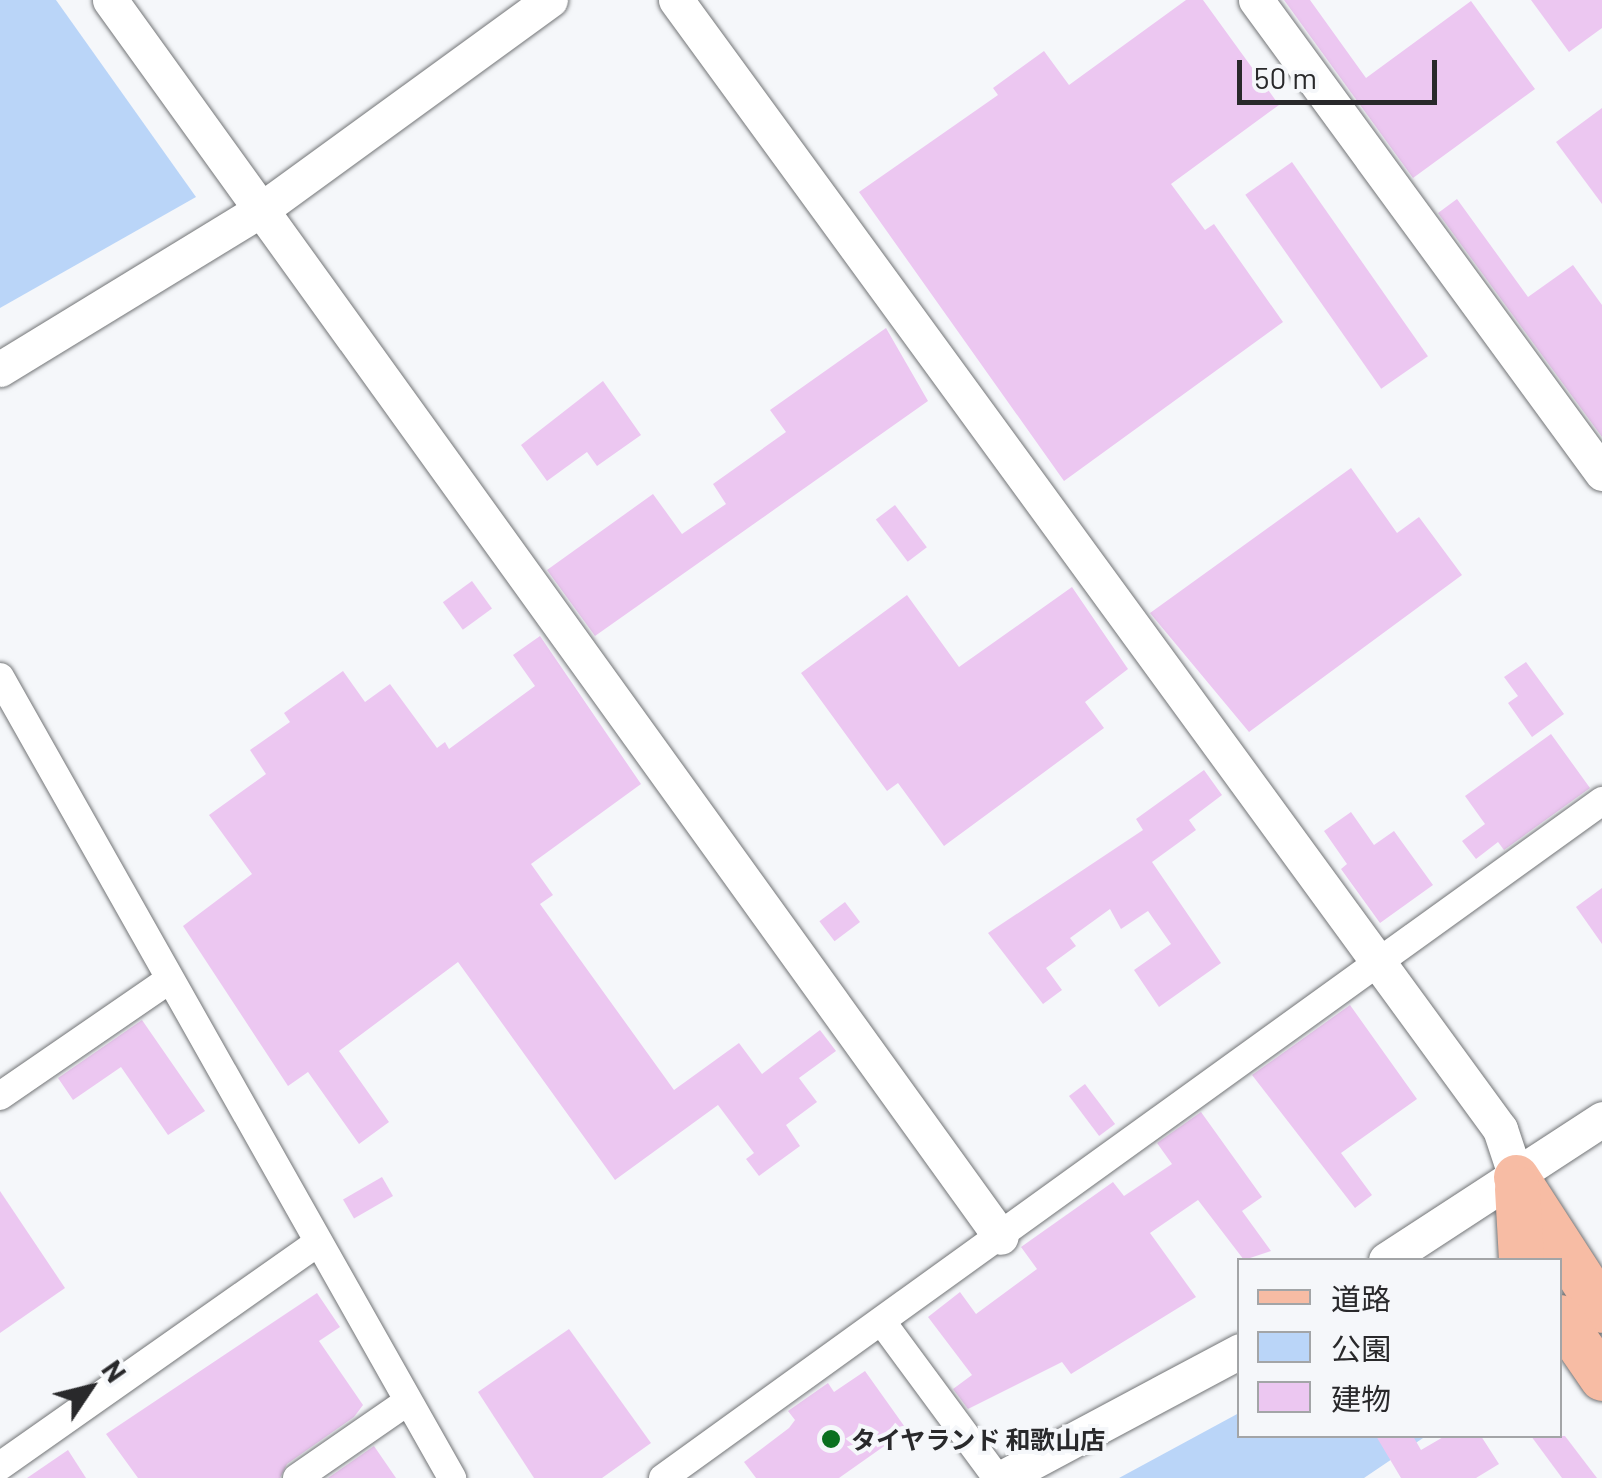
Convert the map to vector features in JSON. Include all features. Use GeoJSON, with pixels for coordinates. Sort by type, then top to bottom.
{"type":"FeatureCollection","features":[{"type":"Feature","properties":{"kind":"main road"},"geometry":{"type":"LineString","coordinates":[[1516,1178],[1522,1258]]}},
{"type":"Feature","properties":{"kind":"main road"},"geometry":{"type":"LineString","coordinates":[[1516,1178],[1602,1310]]}},
{"type":"Feature","properties":{"kind":"main road"},"geometry":{"type":"LineString","coordinates":[[1562,1320],[1602,1378]]}},
{"type":"Feature","properties":{"kind":"street"},"geometry":{"type":"LineString","coordinates":[[110,0],[1001,1237]]}},
{"type":"Feature","properties":{"kind":"street"},"geometry":{"type":"LineString","coordinates":[[0,369],[262,209],[550,0]]}},
{"type":"Feature","properties":{"kind":"street"},"geometry":{"type":"LineString","coordinates":[[676,0],[1500,1129],[1516,1178]]}},
{"type":"Feature","properties":{"kind":"street"},"geometry":{"type":"LineString","coordinates":[[1256,0],[1602,473]]}},
{"type":"Feature","properties":{"kind":"street"},"geometry":{"type":"LineString","coordinates":[[0,677],[452,1478]]}},
{"type":"Feature","properties":{"kind":"street"},"geometry":{"type":"LineString","coordinates":[[663,1478],[1602,800]]}},
{"type":"Feature","properties":{"kind":"street"},"geometry":{"type":"LineString","coordinates":[[0,1096],[169,980]]}},
{"type":"Feature","properties":{"kind":"street"},"geometry":{"type":"LineString","coordinates":[[1389,1258],[1602,1119]]}},
{"type":"Feature","properties":{"kind":"street"},"geometry":{"type":"LineString","coordinates":[[0,1466],[316,1243]]}},
{"type":"Feature","properties":{"kind":"street"},"geometry":{"type":"LineString","coordinates":[[882,1322],[999,1478],[1237,1353]]}},
{"type":"Feature","properties":{"kind":"street"},"geometry":{"type":"LineString","coordinates":[[297,1478],[408,1401]]}},
{"type":"Feature","properties":{"kind":"green space"},"geometry":{"type":"Polygon","coordinates":[[[0,0],[56,0],[196,197],[0,308],[0,0]]]}},
{"type":"Feature","properties":{"kind":"green space"},"geometry":{"type":"Polygon","coordinates":[[[1237,1414],[1237,1438],[1423,1438],[1364,1478],[1119,1478],[1237,1414]]]}},
{"type":"Feature","properties":{"kind":"building"},"geometry":{"type":"Polygon","coordinates":[[[1186,0],[1203,0],[1279,105],[1171,184],[1205,230],[1214,224],[1283,322],[1064,481],[859,192],[998,95],[993,88],[1044,51],[1069,85],[1186,0]]]}},
{"type":"Feature","properties":{"kind":"building"},"geometry":{"type":"Polygon","coordinates":[[[1284,0],[1310,0],[1366,78],[1471,1],[1535,89],[1413,178],[1284,0]]]}},
{"type":"Feature","properties":{"kind":"building"},"geometry":{"type":"Polygon","coordinates":[[[1531,0],[1602,0],[1602,28],[1569,52],[1531,0]]]}},
{"type":"Feature","properties":{"kind":"building"},"geometry":{"type":"Polygon","coordinates":[[[1602,108],[1602,204],[1556,142],[1602,108]]]}},
{"type":"Feature","properties":{"kind":"building"},"geometry":{"type":"Polygon","coordinates":[[[1292,162],[1428,356],[1381,389],[1245,195],[1292,162]]]}},
{"type":"Feature","properties":{"kind":"building"},"geometry":{"type":"Polygon","coordinates":[[[1457,199],[1528,297],[1573,265],[1602,305],[1602,437],[1438,213],[1457,199]]]}},
{"type":"Feature","properties":{"kind":"building"},"geometry":{"type":"Polygon","coordinates":[[[886,328],[928,401],[595,636],[547,570],[653,494],[682,534],[726,504],[713,484],[786,432],[770,410],[886,328]]]}},
{"type":"Feature","properties":{"kind":"building"},"geometry":{"type":"Polygon","coordinates":[[[603,381],[641,435],[597,466],[587,452],[547,481],[521,445],[603,381]]]}},
{"type":"Feature","properties":{"kind":"building"},"geometry":{"type":"Polygon","coordinates":[[[1351,468],[1397,533],[1419,517],[1462,575],[1249,732],[1150,613],[1351,468]]]}},
{"type":"Feature","properties":{"kind":"building"},"geometry":{"type":"Polygon","coordinates":[[[895,505],[927,547],[908,562],[876,519],[895,505]]]}},
{"type":"Feature","properties":{"kind":"building"},"geometry":{"type":"Polygon","coordinates":[[[472,581],[492,609],[463,630],[443,602],[472,581]]]}},
{"type":"Feature","properties":{"kind":"building"},"geometry":{"type":"Polygon","coordinates":[[[1072,587],[1128,669],[1085,702],[1104,728],[944,846],[898,783],[887,791],[801,673],[907,595],[959,667],[1072,587]]]}},
{"type":"Feature","properties":{"kind":"building"},"geometry":{"type":"Polygon","coordinates":[[[540,636],[641,784],[531,864],[553,895],[540,904],[674,1090],[739,1043],[762,1074],[820,1030],[836,1051],[799,1078],[817,1102],[786,1125],[800,1146],[759,1176],[746,1159],[754,1153],[718,1105],[615,1180],[458,962],[339,1051],[389,1122],[359,1144],[308,1072],[288,1086],[183,926],[252,874],[209,815],[266,774],[250,750],[290,722],[284,713],[343,671],[365,702],[390,684],[437,748],[445,742],[449,749],[535,686],[513,655],[540,636]]]}},
{"type":"Feature","properties":{"kind":"building"},"geometry":{"type":"Polygon","coordinates":[[[1526,662],[1564,714],[1532,737],[1508,703],[1518,696],[1504,677],[1526,662]]]}},
{"type":"Feature","properties":{"kind":"building"},"geometry":{"type":"Polygon","coordinates":[[[1551,734],[1590,788],[1504,850],[1498,842],[1476,859],[1462,841],[1485,824],[1465,796],[1551,734]]]}},
{"type":"Feature","properties":{"kind":"building"},"geometry":{"type":"Polygon","coordinates":[[[1204,770],[1222,795],[1189,820],[1196,830],[1152,862],[1221,963],[1159,1007],[1134,970],[1171,944],[1148,911],[1121,929],[1110,909],[1070,938],[1076,946],[1046,968],[1062,990],[1043,1004],[988,933],[1143,830],[1136,819],[1204,770]]]}},
{"type":"Feature","properties":{"kind":"building"},"geometry":{"type":"Polygon","coordinates":[[[1351,812],[1374,845],[1394,831],[1433,885],[1380,923],[1341,869],[1347,864],[1324,831],[1351,812]]]}},
{"type":"Feature","properties":{"kind":"building"},"geometry":{"type":"Polygon","coordinates":[[[1602,888],[1602,944],[1576,907],[1602,888]]]}},
{"type":"Feature","properties":{"kind":"building"},"geometry":{"type":"Polygon","coordinates":[[[845,902],[860,922],[834,941],[819,921],[845,902]]]}},
{"type":"Feature","properties":{"kind":"building"},"geometry":{"type":"Polygon","coordinates":[[[1350,1005],[1417,1099],[1341,1153],[1372,1195],[1355,1208],[1252,1075],[1350,1005]]]}},
{"type":"Feature","properties":{"kind":"building"},"geometry":{"type":"Polygon","coordinates":[[[142,1020],[205,1111],[168,1135],[121,1067],[73,1100],[58,1078],[142,1020]]]}},
{"type":"Feature","properties":{"kind":"building"},"geometry":{"type":"Polygon","coordinates":[[[1085,1084],[1115,1124],[1099,1136],[1069,1096],[1085,1084]]]}},
{"type":"Feature","properties":{"kind":"building"},"geometry":{"type":"Polygon","coordinates":[[[1201,1112],[1262,1197],[1242,1211],[1271,1251],[1242,1258],[1198,1200],[1150,1233],[1196,1297],[1071,1374],[1062,1362],[968,1409],[953,1389],[972,1375],[928,1317],[960,1292],[976,1314],[1037,1269],[1021,1247],[1113,1182],[1124,1196],[1172,1164],[1157,1143],[1201,1112]]]}},
{"type":"Feature","properties":{"kind":"building"},"geometry":{"type":"Polygon","coordinates":[[[382,1177],[393,1196],[354,1219],[343,1200],[382,1177]]]}},
{"type":"Feature","properties":{"kind":"building"},"geometry":{"type":"Polygon","coordinates":[[[0,1191],[65,1288],[0,1333],[0,1191]]]}},
{"type":"Feature","properties":{"kind":"building"},"geometry":{"type":"Polygon","coordinates":[[[317,1293],[340,1327],[319,1341],[363,1405],[354,1417],[287,1464],[280,1478],[138,1478],[106,1434],[317,1293]]]}},
{"type":"Feature","properties":{"kind":"building"},"geometry":{"type":"Polygon","coordinates":[[[569,1329],[651,1443],[602,1478],[534,1478],[478,1392],[569,1329]]]}},
{"type":"Feature","properties":{"kind":"building"},"geometry":{"type":"Polygon","coordinates":[[[865,1371],[907,1430],[839,1478],[756,1478],[744,1462],[789,1428],[795,1420],[788,1411],[828,1383],[834,1392],[865,1371]]]}},
{"type":"Feature","properties":{"kind":"building"},"geometry":{"type":"Polygon","coordinates":[[[1565,1436],[1597,1478],[1562,1478],[1532,1438],[1565,1436]]]}},
{"type":"Feature","properties":{"kind":"building"},"geometry":{"type":"Polygon","coordinates":[[[1377,1438],[1414,1438],[1421,1450],[1442,1438],[1482,1438],[1499,1464],[1476,1478],[1401,1478],[1377,1438]]]}},
{"type":"Feature","properties":{"kind":"building"},"geometry":{"type":"Polygon","coordinates":[[[374,1446],[396,1478],[328,1478],[374,1446]]]}},
{"type":"Feature","properties":{"kind":"building"},"geometry":{"type":"Polygon","coordinates":[[[68,1450],[86,1478],[27,1478],[68,1450]]]}},
{"type":"Feature","properties":{"kind":"place","name":"タイヤランド 和歌山店"},"geometry":{"type":"Point","coordinates":[831,1439]}}]}
